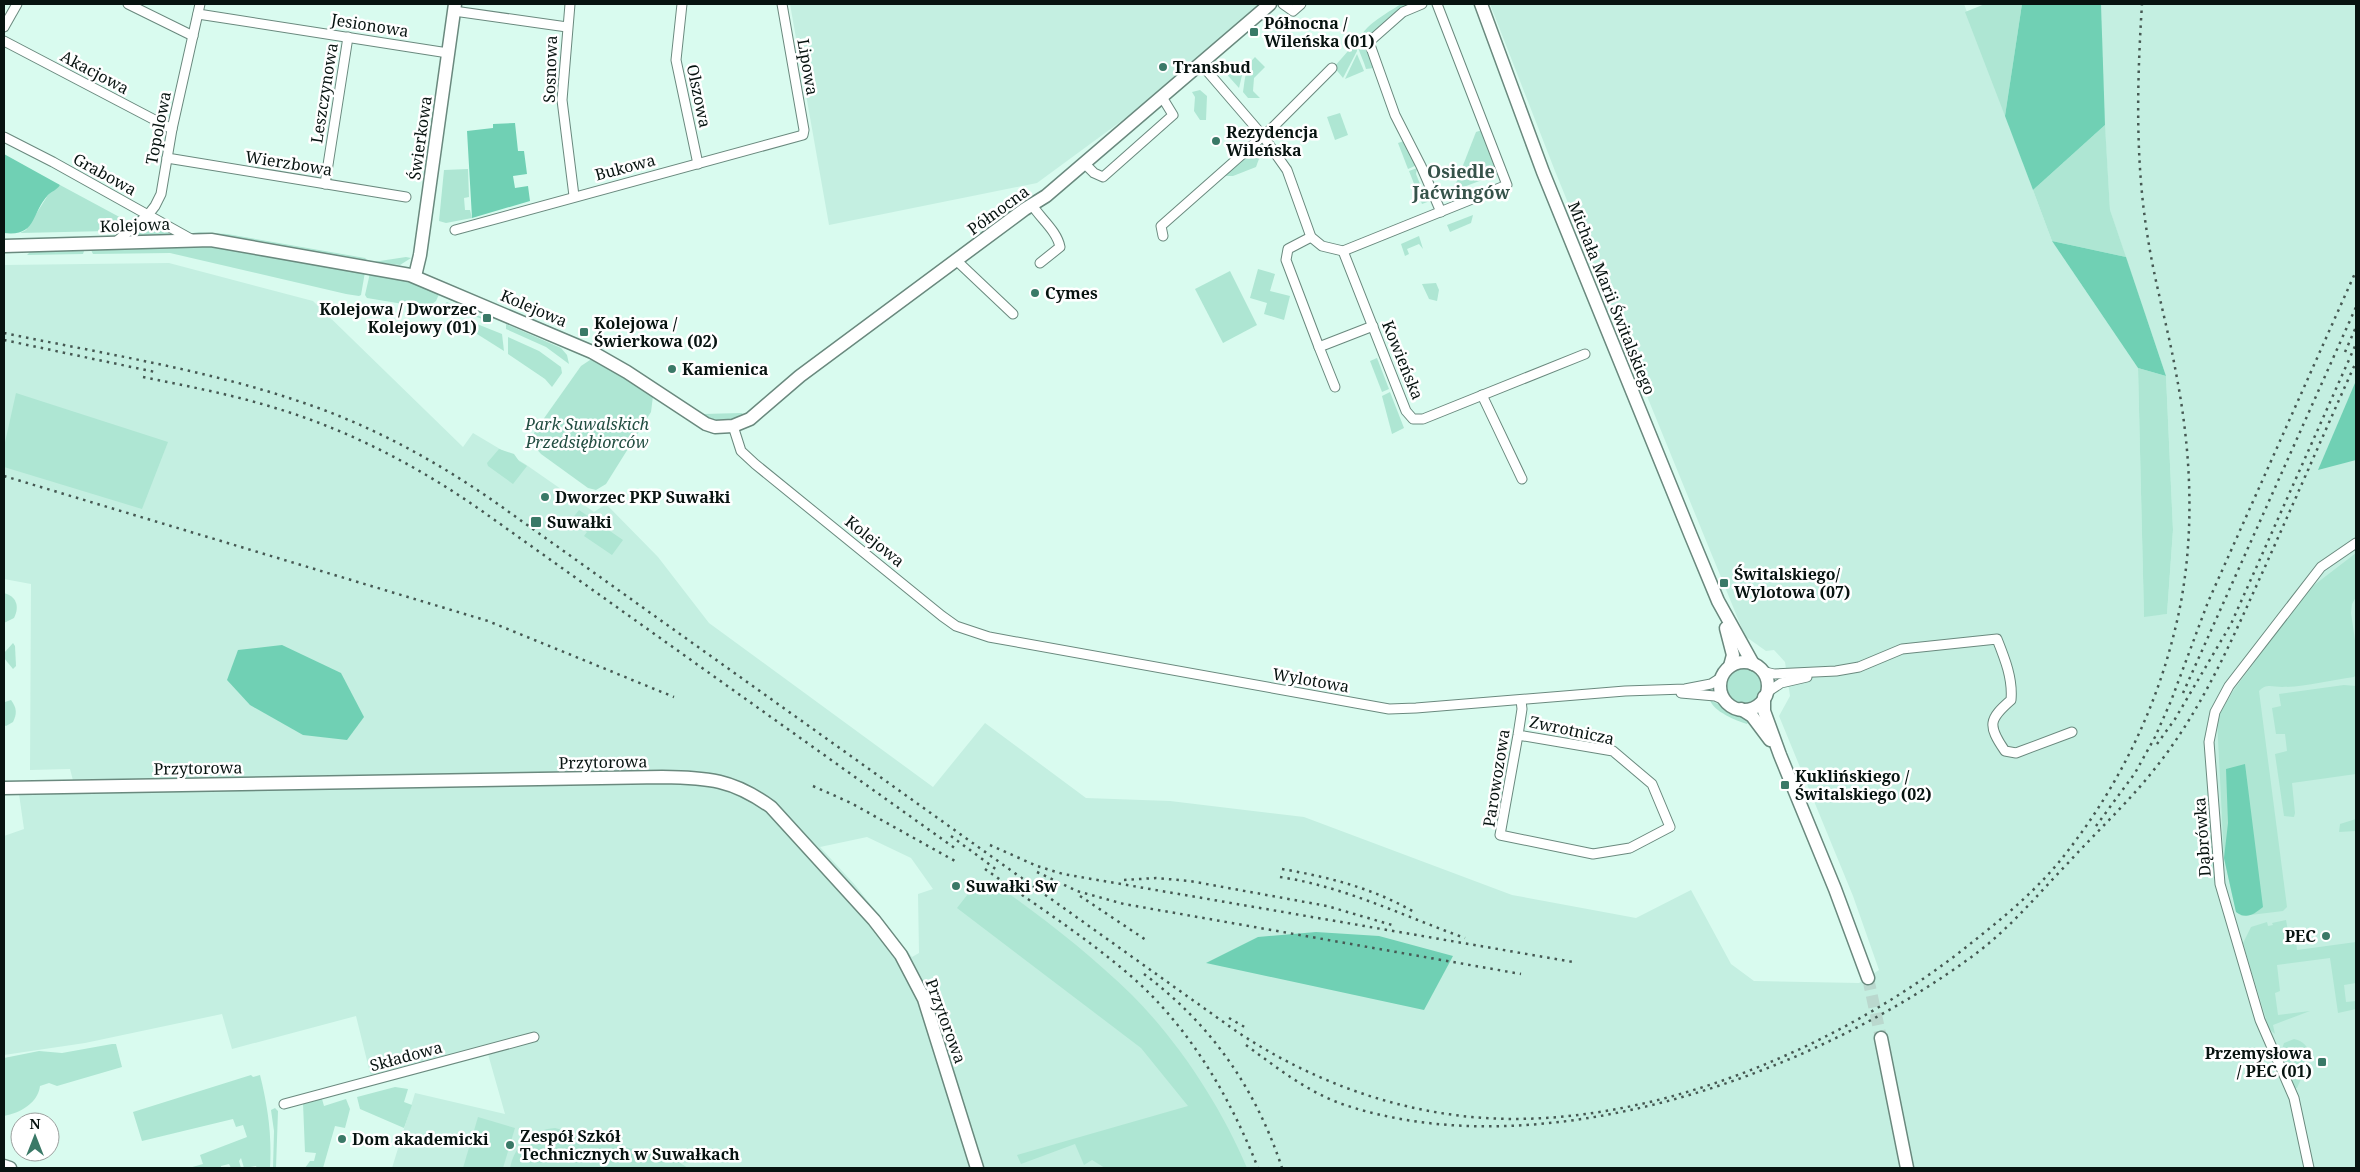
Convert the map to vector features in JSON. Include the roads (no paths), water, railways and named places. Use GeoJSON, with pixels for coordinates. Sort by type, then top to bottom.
{"type":"FeatureCollection","features":[{"type":"Feature","properties":{"kind":"street"},"geometry":{"type":"LineString","coordinates":[[4,27],[17,4]]}},
{"type":"Feature","properties":{"kind":"street"},"geometry":{"type":"LineString","coordinates":[[128,4],[193,36]]}},
{"type":"Feature","properties":{"kind":"street","name":"Topolowa"},"geometry":{"type":"LineString","coordinates":[[117,241],[148,215],[161,194],[172,129],[200,4]]}},
{"type":"Feature","properties":{"kind":"street","name":"Sosnowa"},"geometry":{"type":"LineString","coordinates":[[570,4],[562,100],[574,196]]}},
{"type":"Feature","properties":{"kind":"street","name":"Olszowa"},"geometry":{"type":"LineString","coordinates":[[682,4],[676,60],[698,164]]}},
{"type":"Feature","properties":{"kind":"street","name":"Lipowa"},"geometry":{"type":"LineString","coordinates":[[782,4],[804,130],[803,135]]}},
{"type":"Feature","properties":{"kind":"street","name":"Północna"},"geometry":{"type":"LineString","coordinates":[[733,426],[750,419],[800,376],[1032,204],[1046,196],[1270,4]]}},
{"type":"Feature","properties":{"kind":"street"},"geometry":{"type":"LineString","coordinates":[[1283,4],[1293,11],[1302,4]]}},
{"type":"Feature","properties":{"kind":"street"},"geometry":{"type":"LineString","coordinates":[[1422,4],[1403,12],[1369,42],[1395,115],[1421,166],[1441,212]]}},
{"type":"Feature","properties":{"kind":"street"},"geometry":{"type":"LineString","coordinates":[[1201,64],[1263,136],[1287,170],[1311,237],[1322,246],[1343,250],[1507,186],[1437,4]]}},
{"type":"Feature","properties":{"kind":"street","name":"Michała Marii Świtalskiego"},"geometry":{"type":"LineString","coordinates":[[1481,4],[1544,172],[1718,601],[1733,655],[1730,666]]}},
{"type":"Feature","properties":{"kind":"street"},"geometry":{"type":"LineString","coordinates":[[454,7],[567,27]]}},
{"type":"Feature","properties":{"kind":"street","name":"Świerkowa"},"geometry":{"type":"LineString","coordinates":[[414,276],[420,255],[454,7]]}},
{"type":"Feature","properties":{"kind":"street","name":"Jesionowa"},"geometry":{"type":"LineString","coordinates":[[198,14],[448,53]]}},
{"type":"Feature","properties":{"kind":"street","name":"Leszczynowa"},"geometry":{"type":"LineString","coordinates":[[325,184],[348,37]]}},
{"type":"Feature","properties":{"kind":"street","name":"Akacjowa"},"geometry":{"type":"LineString","coordinates":[[4,41],[172,129]]}},
{"type":"Feature","properties":{"kind":"street"},"geometry":{"type":"LineString","coordinates":[[1164,236],[1161,226],[1263,136],[1332,68]]}},
{"type":"Feature","properties":{"kind":"street"},"geometry":{"type":"LineString","coordinates":[[1085,164],[1094,173],[1102,177],[1172,115],[1162,97]]}},
{"type":"Feature","properties":{"kind":"street","name":"Bukowa"},"geometry":{"type":"LineString","coordinates":[[455,230],[803,135]]}},
{"type":"Feature","properties":{"kind":"street","name":"Grabowa"},"geometry":{"type":"LineString","coordinates":[[4,137],[53,162],[191,239]]}},
{"type":"Feature","properties":{"kind":"street","name":"Wierzbowa"},"geometry":{"type":"LineString","coordinates":[[167,158],[406,197]]}},
{"type":"Feature","properties":{"kind":"street"},"geometry":{"type":"LineString","coordinates":[[1032,204],[1039,216],[1058,238],[1060,247],[1040,263]]}},
{"type":"Feature","properties":{"kind":"street"},"geometry":{"type":"LineString","coordinates":[[1311,237],[1288,249],[1286,260],[1335,387]]}},
{"type":"Feature","properties":{"kind":"street","name":"Kolejowa"},"geometry":{"type":"LineString","coordinates":[[4,246],[191,239],[238,243],[414,276],[592,352],[627,372],[706,424],[715,427],[733,426],[737,443],[747,457],[956,626]]}},
{"type":"Feature","properties":{"kind":"street","name":"Kowieńska"},"geometry":{"type":"LineString","coordinates":[[1343,250],[1406,410],[1413,419],[1423,419],[1586,354]]}},
{"type":"Feature","properties":{"kind":"street"},"geometry":{"type":"LineString","coordinates":[[957,261],[1013,314]]}},
{"type":"Feature","properties":{"kind":"street"},"geometry":{"type":"LineString","coordinates":[[1319,347],[1373,326]]}},
{"type":"Feature","properties":{"kind":"street"},"geometry":{"type":"LineString","coordinates":[[1482,395],[1522,479]]}},
{"type":"Feature","properties":{"kind":"street","name":"Dąbrówka"},"geometry":{"type":"LineString","coordinates":[[2309,1168],[2294,1098],[2260,1020],[2220,884],[2209,742],[2215,712],[2229,686],[2321,567],[2356,543]]}},
{"type":"Feature","properties":{"kind":"street","name":"Michała Marii Świtalskiego"},"geometry":{"type":"LineString","coordinates":[[1718,601],[1757,667]]}},
{"type":"Feature","properties":{"kind":"street","name":"Wylotowa"},"geometry":{"type":"LineString","coordinates":[[956,626],[989,637],[1389,709],[1625,691],[1666,691],[1715,696],[1724,700]]}},
{"type":"Feature","properties":{"kind":"street"},"geometry":{"type":"LineString","coordinates":[[1742,710],[1755,706],[1773,687],[1786,681],[1824,672],[1859,667],[1902,649],[1997,639],[2008,668],[2012,690],[2011,700],[1994,714],[1992,722],[1998,740],[2005,751],[2016,753],[2072,732]]}},
{"type":"Feature","properties":{"kind":"street"},"geometry":{"type":"LineString","coordinates":[[1780,754],[1752,716],[1724,700],[1720,689],[1722,677],[1730,666],[1741,662],[1774,674],[1824,672]]}},
{"type":"Feature","properties":{"kind":"street"},"geometry":{"type":"LineString","coordinates":[[1757,667],[1766,679],[1764,711],[1835,889],[1868,978]]}},
{"type":"Feature","properties":{"kind":"street","name":"Wylotowa"},"geometry":{"type":"LineString","coordinates":[[1666,691],[1711,684],[1722,677]]}},
{"type":"Feature","properties":{"kind":"street","name":"Parowozowa"},"geometry":{"type":"LineString","coordinates":[[1521,700],[1522,709],[1518,735],[1500,836],[1593,854],[1630,848],[1670,827]]}},
{"type":"Feature","properties":{"kind":"street","name":"Zwrotnicza"},"geometry":{"type":"LineString","coordinates":[[1518,735],[1614,751],[1652,784],[1670,827]]}},
{"type":"Feature","properties":{"kind":"street","name":"Przytorowa"},"geometry":{"type":"LineString","coordinates":[[4,788],[662,777],[702,777],[729,783],[751,793],[778,813],[874,920],[902,956],[924,998],[977,1168]]}},
{"type":"Feature","properties":{"kind":"street","name":"Składowa"},"geometry":{"type":"LineString","coordinates":[[284,1104],[534,1037]]}},
{"type":"Feature","properties":{"kind":"street"},"geometry":{"type":"LineString","coordinates":[[1881,1038],[1907,1168]]}},
{"type":"Feature","properties":{"kind":"street"},"geometry":{"type":"LineString","coordinates":[[4,1166],[10,1168]]}},
{"type":"Feature","properties":{"kind":"tunnel"},"geometry":{"type":"LineString","coordinates":[[1868,978],[1881,1038]]}},
{"type":"Feature","properties":{"kind":"railway"},"geometry":{"type":"LineString","coordinates":[[4,333],[195,372],[270,392],[356,423],[427,459],[495,502],[1236,1031],[1290,1063],[1348,1089],[1378,1099],[1440,1113],[1472,1117],[1538,1118],[1605,1111],[1672,1096],[1739,1075],[1804,1047],[1865,1015],[1923,979],[2000,920],[2035,888],[2067,852],[2106,796],[2123,767],[2151,705],[2163,673],[2172,640],[2185,578],[2189,519],[2188,461],[2181,402],[2151,256],[2141,181],[2138,92],[2142,4]]}},
{"type":"Feature","properties":{"kind":"railway"},"geometry":{"type":"LineString","coordinates":[[2096,826],[2135,773],[2155,737],[2171,701],[2208,602],[2356,271]]}},
{"type":"Feature","properties":{"kind":"railway"},"geometry":{"type":"LineString","coordinates":[[2183,693],[2356,307]]}},
{"type":"Feature","properties":{"kind":"railway"},"geometry":{"type":"LineString","coordinates":[[2345,352],[2356,327]]}},
{"type":"Feature","properties":{"kind":"railway"},"geometry":{"type":"LineString","coordinates":[[4,340],[155,372]]}},
{"type":"Feature","properties":{"kind":"railway"},"geometry":{"type":"LineString","coordinates":[[2157,744],[2175,719],[2231,624],[2356,344]]}},
{"type":"Feature","properties":{"kind":"railway"},"geometry":{"type":"LineString","coordinates":[[1246,1045],[1304,1085],[1342,1104],[1420,1122],[1503,1126],[1588,1118],[1674,1099],[1758,1072],[1838,1037],[1912,996],[1978,952],[2014,920],[2139,788],[2176,740],[2205,693],[2230,644],[2356,362]]}},
{"type":"Feature","properties":{"kind":"railway"},"geometry":{"type":"LineString","coordinates":[[143,377],[208,390],[300,416],[381,450],[433,479],[482,511],[956,849]]}},
{"type":"Feature","properties":{"kind":"railway"},"geometry":{"type":"LineString","coordinates":[[4,476],[488,621],[674,697]]}},
{"type":"Feature","properties":{"kind":"railway"},"geometry":{"type":"LineString","coordinates":[[813,786],[851,803],[955,861]]}},
{"type":"Feature","properties":{"kind":"railway"},"geometry":{"type":"LineString","coordinates":[[951,836],[997,870]]}},
{"type":"Feature","properties":{"kind":"railway"},"geometry":{"type":"LineString","coordinates":[[990,845],[1037,866],[1063,874],[1573,962]]}},
{"type":"Feature","properties":{"kind":"railway"},"geometry":{"type":"LineString","coordinates":[[985,869],[1097,948],[1153,997],[1190,1041],[1206,1065],[1235,1115],[1258,1168]]}},
{"type":"Feature","properties":{"kind":"railway"},"geometry":{"type":"LineString","coordinates":[[1282,869],[1350,884],[1383,896],[1414,912]]}},
{"type":"Feature","properties":{"kind":"railway"},"geometry":{"type":"LineString","coordinates":[[1037,872],[1077,891],[1124,904],[1521,974]]}},
{"type":"Feature","properties":{"kind":"railway"},"geometry":{"type":"LineString","coordinates":[[1280,877],[1351,895],[1465,938]]}},
{"type":"Feature","properties":{"kind":"railway"},"geometry":{"type":"LineString","coordinates":[[1124,880],[1156,878],[1190,881],[1327,906],[1392,925]]}},
{"type":"Feature","properties":{"kind":"railway"},"geometry":{"type":"LineString","coordinates":[[1080,896],[1146,940]]}},
{"type":"Feature","properties":{"kind":"railway"},"geometry":{"type":"LineString","coordinates":[[1144,974],[1190,1014],[1228,1060],[1245,1085],[1259,1111],[1282,1168]]}},
{"type":"Feature","properties":{"kind":"railway"},"geometry":{"type":"LineString","coordinates":[[1229,1018],[1248,1029]]}},
{"type":"Feature","properties":{"kind":"place","name":"Północna / Wileńska (01)"},"geometry":{"type":"Point","coordinates":[1254,32]}},
{"type":"Feature","properties":{"kind":"place","name":"Transbud"},"geometry":{"type":"Point","coordinates":[1163,67]}},
{"type":"Feature","properties":{"kind":"place","name":"Rezydencja Wileńska"},"geometry":{"type":"Point","coordinates":[1216,141]}},
{"type":"Feature","properties":{"kind":"place","name":"Cymes"},"geometry":{"type":"Point","coordinates":[1035,293]}},
{"type":"Feature","properties":{"kind":"place","name":"Kolejowa / Dworzec Kolejowy (01)"},"geometry":{"type":"Point","coordinates":[487,318]}},
{"type":"Feature","properties":{"kind":"place","name":"Kolejowa / Świerkowa (02)"},"geometry":{"type":"Point","coordinates":[584,332]}},
{"type":"Feature","properties":{"kind":"place","name":"Kamienica"},"geometry":{"type":"Point","coordinates":[672,369]}},
{"type":"Feature","properties":{"kind":"place","name":"Dworzec PKP Suwałki"},"geometry":{"type":"Point","coordinates":[545,497]}},
{"type":"Feature","properties":{"kind":"place","name":"Suwałki"},"geometry":{"type":"Point","coordinates":[536,522]}},
{"type":"Feature","properties":{"kind":"place","name":"Świtalskiego/ Wylotowa (07)"},"geometry":{"type":"Point","coordinates":[1724,583]}},
{"type":"Feature","properties":{"kind":"place","name":"Kuklińskiego / Świtalskiego (02)"},"geometry":{"type":"Point","coordinates":[1785,785]}},
{"type":"Feature","properties":{"kind":"place","name":"Suwałki Sw"},"geometry":{"type":"Point","coordinates":[956,886]}},
{"type":"Feature","properties":{"kind":"place","name":"PEC"},"geometry":{"type":"Point","coordinates":[2326,936]}},
{"type":"Feature","properties":{"kind":"place","name":"Przemysłowa / PEC (01)"},"geometry":{"type":"Point","coordinates":[2322,1062]}},
{"type":"Feature","properties":{"kind":"place","name":"Dom akademicki"},"geometry":{"type":"Point","coordinates":[342,1139]}},
{"type":"Feature","properties":{"kind":"place","name":"Zespół Szkół Technicznych w Suwałkach"},"geometry":{"type":"Point","coordinates":[510,1145]}},
{"type":"Feature","properties":{"kind":"district","name":"Osiedle Jaćwingów"},"geometry":{"type":"Point","coordinates":[1461,181]}},
{"type":"Feature","properties":{"kind":"park label","name":"Park Suwalskich Przedsiębiorców"},"geometry":{"type":"Point","coordinates":[587,433]}}]}
